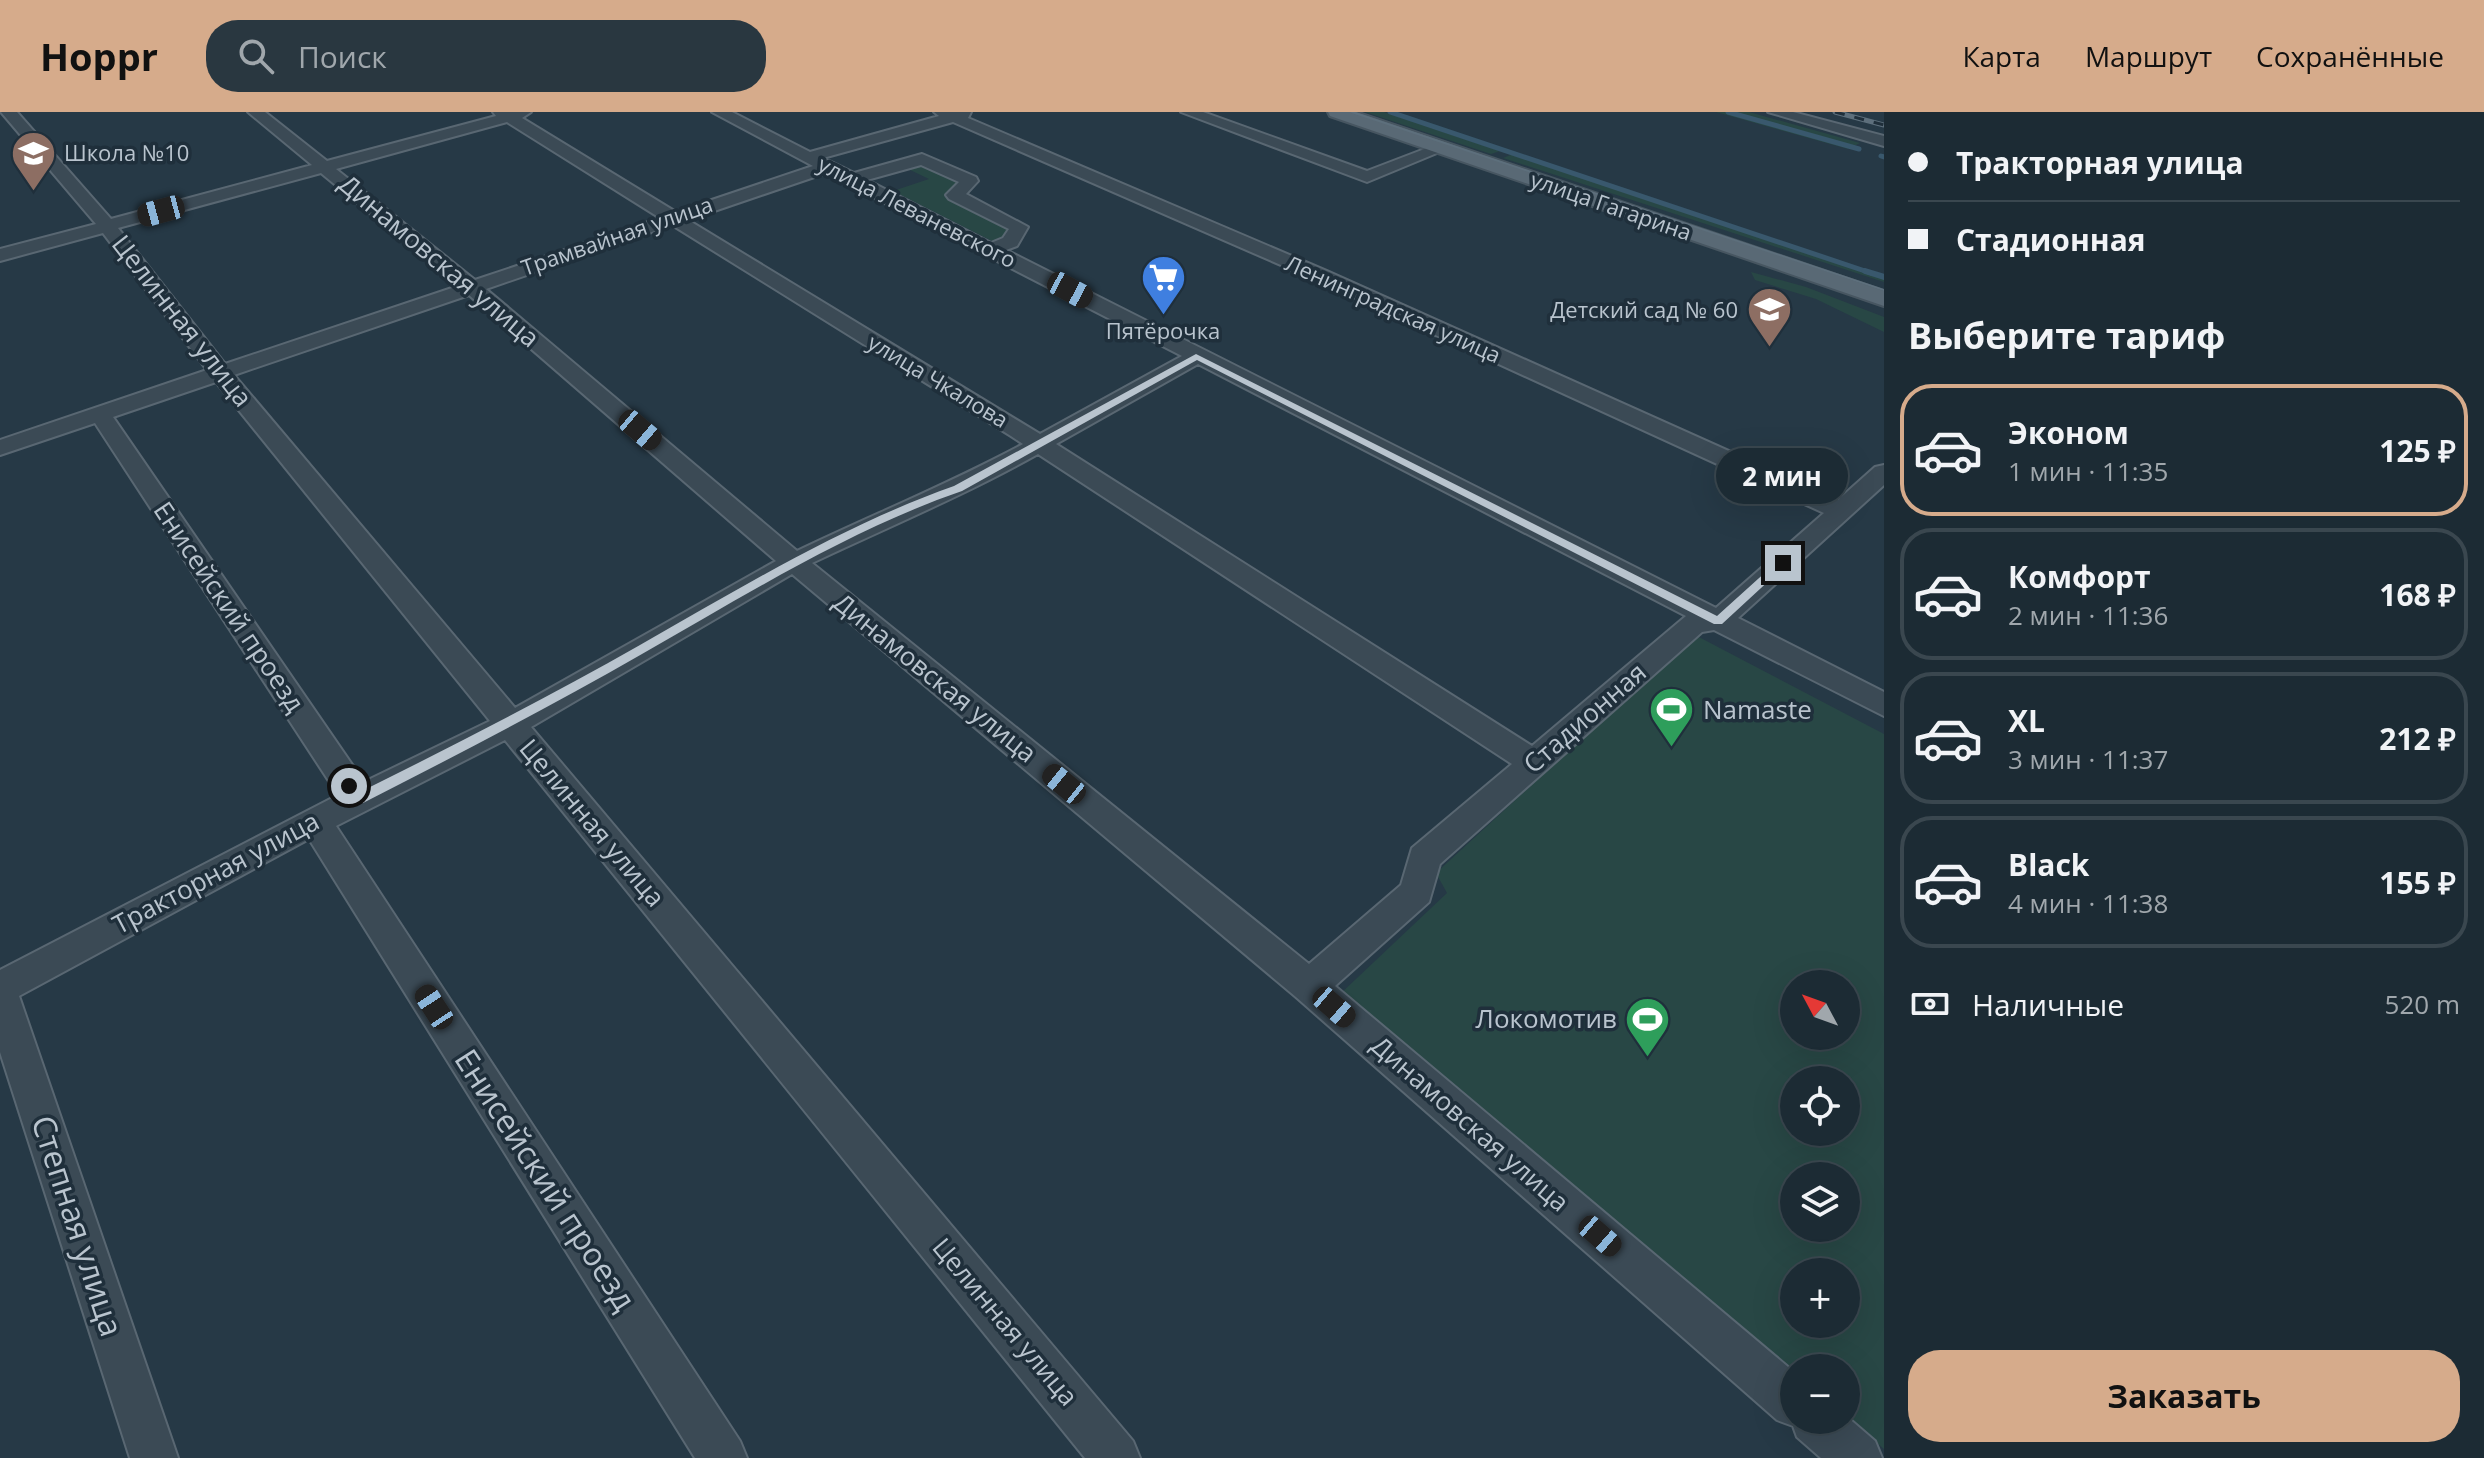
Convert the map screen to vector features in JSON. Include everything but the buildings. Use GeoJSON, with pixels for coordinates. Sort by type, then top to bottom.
{"type":"FeatureCollection","features":[{"type":"Feature","properties":{"kind":"main road","name":"улица Гагарина"},"geometry":{"type":"LineString","coordinates":[[1337,112],[1884,299]]}},
{"type":"Feature","properties":{"kind":"street","name":"Целинная улица"},"geometry":{"type":"LineString","coordinates":[[9,112],[107,226],[220,372],[1116,1458]]}},
{"type":"Feature","properties":{"kind":"street","name":"Динамовская улица"},"geometry":{"type":"LineString","coordinates":[[256,112],[470,286],[794,562],[1309,986],[1780,1391]]}},
{"type":"Feature","properties":{"kind":"street","name":"улица Леваневского"},"geometry":{"type":"LineString","coordinates":[[720,112],[853,179],[1000,246],[1196,357],[1884,705]]}},
{"type":"Feature","properties":{"kind":"street"},"geometry":{"type":"LineString","coordinates":[[1189,112],[1367,177],[1441,148]]}},
{"type":"Feature","properties":{"kind":"street"},"geometry":{"type":"LineString","coordinates":[[1776,112],[1884,141]]}},
{"type":"Feature","properties":{"kind":"street"},"geometry":{"type":"LineString","coordinates":[[0,255],[513,114]]}},
{"type":"Feature","properties":{"kind":"street","name":"улица Чкалова"},"geometry":{"type":"LineString","coordinates":[[513,114],[671,218],[1038,442],[1533,762]]}},
{"type":"Feature","properties":{"kind":"street","name":"Трамвайная улица"},"geometry":{"type":"LineString","coordinates":[[0,448],[671,218],[956,114]]}},
{"type":"Feature","properties":{"kind":"street","name":"Ленинградская улица"},"geometry":{"type":"LineString","coordinates":[[956,114],[1841,511]]}},
{"type":"Feature","properties":{"kind":"street"},"geometry":{"type":"LineString","coordinates":[[853,179],[922,159],[970,181],[955,195],[1019,227],[1000,246],[1080,279]]}},
{"type":"Feature","properties":{"kind":"street","name":"Тракторная улица"},"geometry":{"type":"LineString","coordinates":[[0,991],[315,821],[511,724],[794,562],[920,502],[958,489],[1196,357]]}},
{"type":"Feature","properties":{"kind":"street","name":"Енисейский проезд"},"geometry":{"type":"LineString","coordinates":[[100,414],[358,799]]}},
{"type":"Feature","properties":{"kind":"street","name":"Стадионная"},"geometry":{"type":"LineString","coordinates":[[1309,986],[1417,892],[1424,858],[1694,623],[1718,621],[1884,472]]}},
{"type":"Feature","properties":{"kind":"street","name":"Енисейский проезд"},"geometry":{"type":"LineString","coordinates":[[315,821],[723,1458]]}},
{"type":"Feature","properties":{"kind":"street","name":"Степная улица"},"geometry":{"type":"LineString","coordinates":[[0,991],[154,1458]]}},
{"type":"Feature","properties":{"kind":"street"},"geometry":{"type":"LineString","coordinates":[[1830,1434],[1858,1458]]}},
{"type":"Feature","properties":{"kind":"green space"},"geometry":{"type":"Polygon","coordinates":[[[1365,112],[1384,112],[1500,151],[1491,154],[1365,112]]]}},
{"type":"Feature","properties":{"kind":"green space"},"geometry":{"type":"Polygon","coordinates":[[[1716,112],[1749,112],[1860,143],[1848,149],[1716,112]]]}},
{"type":"Feature","properties":{"kind":"green space"},"geometry":{"type":"Polygon","coordinates":[[[1513,154],[1884,278],[1884,282],[1503,158],[1513,154]]]}},
{"type":"Feature","properties":{"kind":"green space"},"geometry":{"type":"Polygon","coordinates":[[[919,161],[964,183],[955,200],[1013,227],[1007,236],[992,241],[893,191],[929,179],[902,166],[919,161]]]}},
{"type":"Feature","properties":{"kind":"green space"},"geometry":{"type":"Polygon","coordinates":[[[1751,272],[1806,287],[1884,317],[1884,332],[1816,299],[1755,280],[1751,272]]]}},
{"type":"Feature","properties":{"kind":"green space","name":"Локомотив"},"geometry":{"type":"Polygon","coordinates":[[[1695,635],[1884,734],[1884,1449],[1860,1429],[1860,1354],[1780,1354],[1780,1362],[1338,996],[1447,893],[1436,873],[1695,635]]]}},
{"type":"Feature","properties":{"kind":"waterway"},"geometry":{"type":"LineString","coordinates":[[1390,112],[1865,271]]}},
{"type":"Feature","properties":{"kind":"waterway"},"geometry":{"type":"LineString","coordinates":[[1728,112],[1859,149]]}},
{"type":"Feature","properties":{"kind":"waterway"},"geometry":{"type":"LineString","coordinates":[[1865,271],[1884,277]]}},
{"type":"Feature","properties":{"kind":"waterway"},"geometry":{"type":"LineString","coordinates":[[1865,271],[1871,273]]}},
{"type":"Feature","properties":{"kind":"tram line"},"geometry":{"type":"LineString","coordinates":[[1352,112],[1884,290]]}},
{"type":"Feature","properties":{"kind":"railway"},"geometry":{"type":"LineString","coordinates":[[1835,112],[1884,125]]}},
{"type":"Feature","properties":{"kind":"place","name":"Школа №10"},"geometry":{"type":"Point","coordinates":[33,192]}},
{"type":"Feature","properties":{"kind":"place","name":"Пятёрочка"},"geometry":{"type":"Point","coordinates":[1163,317]}},
{"type":"Feature","properties":{"kind":"place","name":"Детский сад № 60"},"geometry":{"type":"Point","coordinates":[1769,349]}},
{"type":"Feature","properties":{"kind":"place","name":"Namaste"},"geometry":{"type":"Point","coordinates":[1672,749]}},
{"type":"Feature","properties":{"kind":"place","name":"Локомотив"},"geometry":{"type":"Point","coordinates":[1648,1058]}},
{"type":"Feature","properties":{"kind":"route"},"geometry":{"type":"LineString","coordinates":[[349,786],[358,799],[511,724],[794,562],[824,551],[920,502],[958,489],[1196,357],[1718,621],[1783,563]]}}]}
